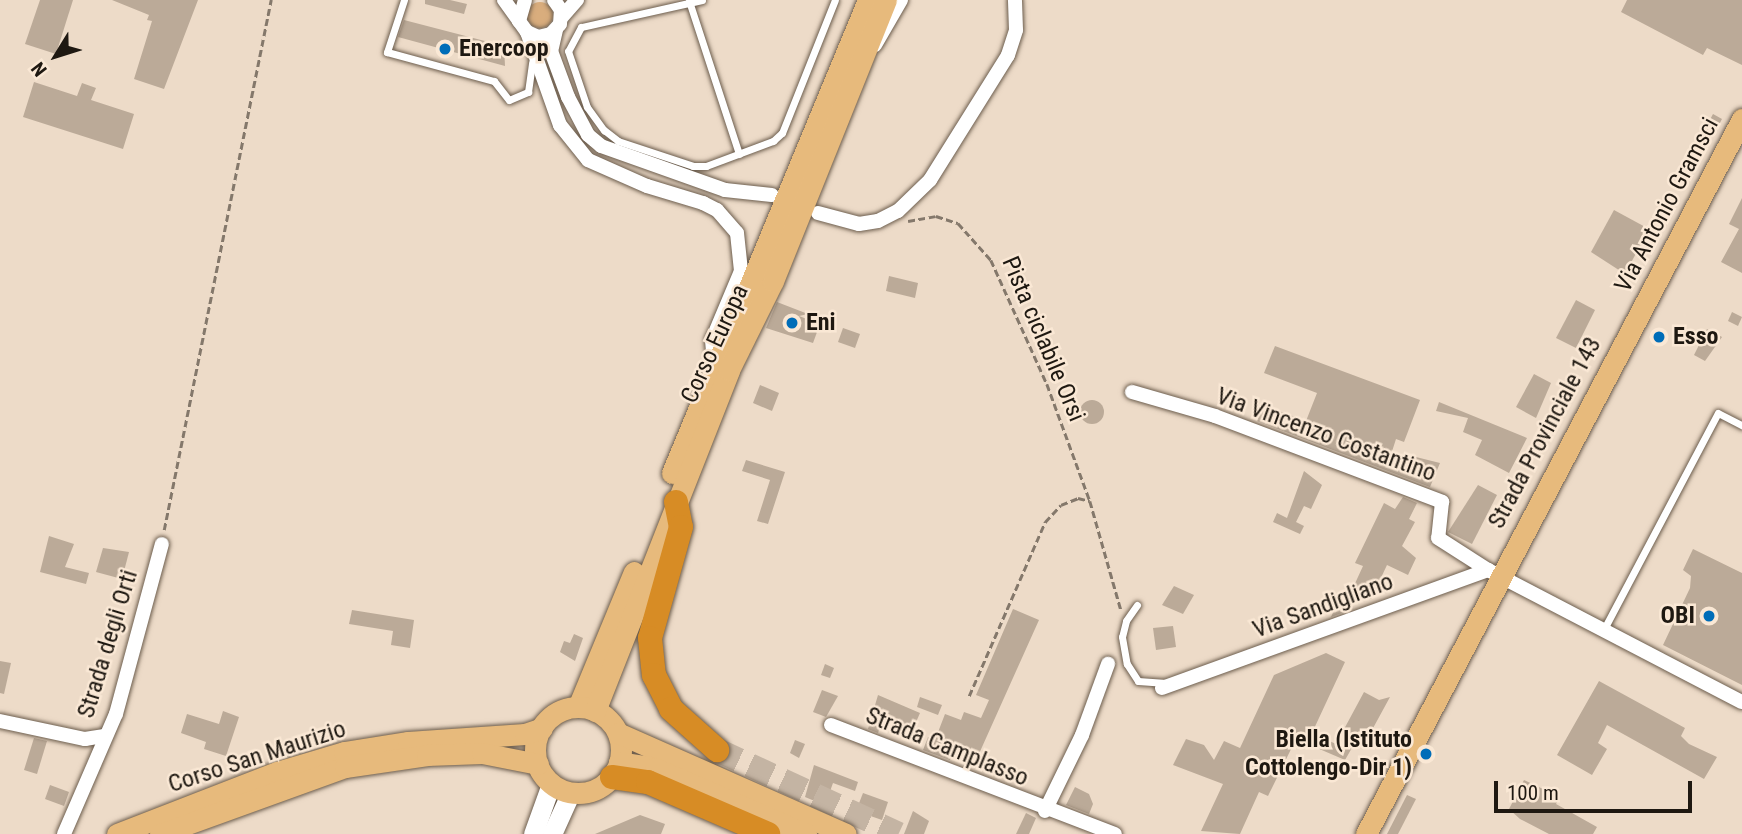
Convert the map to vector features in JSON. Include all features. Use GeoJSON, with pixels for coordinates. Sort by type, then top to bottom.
{"type":"FeatureCollection","features":[{"type":"Feature","properties":{"kind":"highway"},"geometry":{"type":"LineString","coordinates":[[676,502],[681,527],[650,638],[654,675],[671,709],[717,750]]}},
{"type":"Feature","properties":{"kind":"highway"},"geometry":{"type":"LineString","coordinates":[[616,770],[768,834]]}},
{"type":"Feature","properties":{"kind":"main road","name":"Corso Europa"},"geometry":{"type":"LineString","coordinates":[[587,709],[714,364],[758,273],[868,0]]}},
{"type":"Feature","properties":{"kind":"main road","name":"Corso Europa"},"geometry":{"type":"LineString","coordinates":[[587,709],[676,502],[729,370],[773,281],[886,0]]}},
{"type":"Feature","properties":{"kind":"main road","name":"Via Antonio Gramsci"},"geometry":{"type":"LineString","coordinates":[[1638,315],[1742,119]]}},
{"type":"Feature","properties":{"kind":"main road","name":"Strada Provinciale 143"},"geometry":{"type":"LineString","coordinates":[[1366,834],[1493,573],[1638,315]]}},
{"type":"Feature","properties":{"kind":"main road"},"geometry":{"type":"LineString","coordinates":[[806,834],[655,768],[616,770],[593,790],[561,788],[538,764],[537,740],[551,717],[587,709],[618,733],[846,834]]}},
{"type":"Feature","properties":{"kind":"main road","name":"Corso San Maurizio"},"geometry":{"type":"LineString","coordinates":[[117,834],[344,752],[408,742],[525,734],[542,728]]}},
{"type":"Feature","properties":{"kind":"main road"},"geometry":{"type":"LineString","coordinates":[[616,770],[618,733]]}},
{"type":"Feature","properties":{"kind":"main road","name":"Corso San Maurizio"},"geometry":{"type":"LineString","coordinates":[[160,834],[345,768],[427,755],[482,753],[538,764]]}},
{"type":"Feature","properties":{"kind":"main road"},"geometry":{"type":"LineString","coordinates":[[533,834],[561,788]]}},
{"type":"Feature","properties":{"kind":"main road"},"geometry":{"type":"LineString","coordinates":[[552,834],[561,788]]}},
{"type":"Feature","properties":{"kind":"street"},"geometry":{"type":"LineString","coordinates":[[504,0],[523,27],[560,125],[588,160],[646,186],[718,210],[737,233],[741,271],[712,340],[714,364]]}},
{"type":"Feature","properties":{"kind":"street"},"geometry":{"type":"LineString","coordinates":[[523,27],[526,0]]}},
{"type":"Feature","properties":{"kind":"street"},"geometry":{"type":"LineString","coordinates":[[554,0],[559,24],[551,51],[568,97],[589,135],[601,146],[725,190],[772,195]]}},
{"type":"Feature","properties":{"kind":"street"},"geometry":{"type":"LineString","coordinates":[[523,27],[545,37],[577,0]]}},
{"type":"Feature","properties":{"kind":"street"},"geometry":{"type":"LineString","coordinates":[[857,73],[901,0]]}},
{"type":"Feature","properties":{"kind":"street"},"geometry":{"type":"LineString","coordinates":[[818,213],[859,224],[878,221],[898,211],[923,188],[1008,55],[1016,30],[1015,0]]}},
{"type":"Feature","properties":{"kind":"street","name":"Via Vincenzo Costantino"},"geometry":{"type":"LineString","coordinates":[[1132,392],[1215,416],[1441,502],[1438,538],[1493,573]]}},
{"type":"Feature","properties":{"kind":"street","name":"Strada degli Orti"},"geometry":{"type":"LineString","coordinates":[[64,834],[103,736],[116,715],[162,544]]}},
{"type":"Feature","properties":{"kind":"street"},"geometry":{"type":"LineString","coordinates":[[1493,573],[1742,702]]}},
{"type":"Feature","properties":{"kind":"street","name":"Via Sandigliano"},"geometry":{"type":"LineString","coordinates":[[1168,686],[1493,573]]}},
{"type":"Feature","properties":{"kind":"street","name":"Strada Camplasso"},"geometry":{"type":"LineString","coordinates":[[1045,811],[1082,735],[1108,664]]}},
{"type":"Feature","properties":{"kind":"street"},"geometry":{"type":"LineString","coordinates":[[0,721],[85,739],[103,736]]}},
{"type":"Feature","properties":{"kind":"street","name":"Strada Camplasso"},"geometry":{"type":"LineString","coordinates":[[831,725],[1045,811],[1115,834]]}},
{"type":"Feature","properties":{"kind":"lane"},"geometry":{"type":"LineString","coordinates":[[404,0],[387,52],[494,81],[509,100],[523,98],[531,86],[532,48]]}},
{"type":"Feature","properties":{"kind":"lane"},"geometry":{"type":"LineString","coordinates":[[702,0],[581,27],[568,51],[594,119],[618,141],[693,166],[739,154],[773,141],[782,133],[835,0]]}},
{"type":"Feature","properties":{"kind":"lane"},"geometry":{"type":"LineString","coordinates":[[690,2],[739,154]]}},
{"type":"Feature","properties":{"kind":"lane"},"geometry":{"type":"LineString","coordinates":[[1604,629],[1718,413],[1742,425]]}},
{"type":"Feature","properties":{"kind":"lane","name":"Via Sandigliano"},"geometry":{"type":"LineString","coordinates":[[1137,605],[1126,621],[1122,637],[1131,673],[1143,683],[1168,686]]}},
{"type":"Feature","properties":{"kind":"path"},"geometry":{"type":"LineString","coordinates":[[162,544],[271,0]]}},
{"type":"Feature","properties":{"kind":"path","name":"Pista ciclabile Orsi"},"geometry":{"type":"LineString","coordinates":[[902,224],[927,217],[947,218],[980,243],[1047,384],[1090,501],[1118,588],[1121,613]]}},
{"type":"Feature","properties":{"kind":"path"},"geometry":{"type":"LineString","coordinates":[[969,695],[1045,522],[1062,505],[1077,498],[1090,501]]}},
{"type":"Feature","properties":{"kind":"shaded area"},"geometry":{"type":"Polygon","coordinates":[[[540,2],[549,6],[553,15],[549,24],[540,28],[531,24],[527,15],[531,6],[540,2]]]}},
{"type":"Feature","properties":{"kind":"building"},"geometry":{"type":"Polygon","coordinates":[[[40,0],[73,0],[56,54],[25,44],[40,0]]]}},
{"type":"Feature","properties":{"kind":"building"},"geometry":{"type":"Polygon","coordinates":[[[112,0],[198,0],[164,89],[134,79],[152,21],[147,20],[149,15],[112,0]]]}},
{"type":"Feature","properties":{"kind":"building","name":"Enercoop"},"geometry":{"type":"Polygon","coordinates":[[[425,0],[450,0],[467,4],[464,14],[425,4],[425,0]]]}},
{"type":"Feature","properties":{"kind":"building"},"geometry":{"type":"Polygon","coordinates":[[[1627,0],[1742,0],[1742,65],[1707,48],[1703,55],[1621,12],[1627,0]]]}},
{"type":"Feature","properties":{"kind":"building"},"geometry":{"type":"Polygon","coordinates":[[[404,20],[504,46],[505,66],[398,37],[404,20]]]}},
{"type":"Feature","properties":{"kind":"building"},"geometry":{"type":"Polygon","coordinates":[[[34,82],[77,96],[82,83],[96,88],[91,100],[134,114],[123,149],[23,117],[34,82]]]}},
{"type":"Feature","properties":{"kind":"building"},"geometry":{"type":"Polygon","coordinates":[[[1713,114],[1722,119],[1714,134],[1705,129],[1713,114]]]}},
{"type":"Feature","properties":{"kind":"building"},"geometry":{"type":"Polygon","coordinates":[[[1742,198],[1742,273],[1721,262],[1739,229],[1729,224],[1742,198]]]}},
{"type":"Feature","properties":{"kind":"building"},"geometry":{"type":"Polygon","coordinates":[[[1614,210],[1649,229],[1625,274],[1591,252],[1614,210]]]}},
{"type":"Feature","properties":{"kind":"building"},"geometry":{"type":"Polygon","coordinates":[[[889,276],[918,283],[915,298],[886,291],[889,276]]]}},
{"type":"Feature","properties":{"kind":"building"},"geometry":{"type":"Polygon","coordinates":[[[1576,300],[1595,310],[1576,348],[1556,338],[1576,300]]]}},
{"type":"Feature","properties":{"kind":"building"},"geometry":{"type":"Polygon","coordinates":[[[777,302],[808,314],[799,316],[820,324],[813,343],[766,328],[777,302]]]}},
{"type":"Feature","properties":{"kind":"building"},"geometry":{"type":"Polygon","coordinates":[[[1732,312],[1742,317],[1738,326],[1728,321],[1732,312]]]}},
{"type":"Feature","properties":{"kind":"building"},"geometry":{"type":"Polygon","coordinates":[[[843,328],[860,334],[855,348],[838,342],[843,328]]]}},
{"type":"Feature","properties":{"kind":"building"},"geometry":{"type":"Polygon","coordinates":[[[1707,329],[1722,337],[1705,361],[1694,355],[1707,329]]]}},
{"type":"Feature","properties":{"kind":"building"},"geometry":{"type":"Polygon","coordinates":[[[1275,346],[1420,400],[1404,442],[1396,439],[1388,464],[1410,474],[1416,457],[1440,463],[1430,487],[1257,421],[1263,405],[1306,421],[1317,393],[1264,373],[1275,346]]]}},
{"type":"Feature","properties":{"kind":"building"},"geometry":{"type":"Polygon","coordinates":[[[1534,374],[1551,383],[1536,418],[1516,407],[1534,374]]]}},
{"type":"Feature","properties":{"kind":"building"},"geometry":{"type":"Polygon","coordinates":[[[760,385],[779,393],[772,411],[753,403],[760,385]]]}},
{"type":"Feature","properties":{"kind":"building"},"geometry":{"type":"Polygon","coordinates":[[[1092,400],[1103,407],[1104,412],[1097,423],[1092,424],[1081,417],[1080,412],[1087,401],[1092,400]]]}},
{"type":"Feature","properties":{"kind":"building"},"geometry":{"type":"Polygon","coordinates":[[[1439,402],[1527,438],[1509,473],[1475,455],[1482,440],[1463,432],[1468,418],[1436,411],[1439,402]]]}},
{"type":"Feature","properties":{"kind":"building"},"geometry":{"type":"Polygon","coordinates":[[[746,460],[785,472],[768,524],[757,521],[770,480],[742,471],[746,460]]]}},
{"type":"Feature","properties":{"kind":"building"},"geometry":{"type":"Polygon","coordinates":[[[1304,471],[1322,485],[1311,509],[1304,506],[1296,522],[1304,526],[1300,534],[1273,522],[1277,513],[1287,518],[1304,471]]]}},
{"type":"Feature","properties":{"kind":"building"},"geometry":{"type":"Polygon","coordinates":[[[1478,485],[1497,495],[1472,544],[1448,532],[1478,485]]]}},
{"type":"Feature","properties":{"kind":"building"},"geometry":{"type":"Polygon","coordinates":[[[1403,497],[1417,503],[1409,519],[1415,522],[1402,546],[1416,558],[1408,575],[1387,565],[1371,599],[1352,590],[1363,566],[1355,563],[1384,503],[1395,509],[1403,497]]]}},
{"type":"Feature","properties":{"kind":"building"},"geometry":{"type":"Polygon","coordinates":[[[49,536],[74,544],[65,567],[89,573],[86,584],[40,572],[49,536]]]}},
{"type":"Feature","properties":{"kind":"building"},"geometry":{"type":"Polygon","coordinates":[[[103,548],[129,552],[122,579],[96,572],[103,548]]]}},
{"type":"Feature","properties":{"kind":"building","name":"OBI"},"geometry":{"type":"Polygon","coordinates":[[[1693,549],[1742,573],[1742,685],[1663,645],[1690,588],[1691,576],[1683,570],[1693,549]]]}},
{"type":"Feature","properties":{"kind":"building"},"geometry":{"type":"Polygon","coordinates":[[[1174,586],[1194,595],[1183,614],[1162,605],[1174,586]]]}},
{"type":"Feature","properties":{"kind":"building"},"geometry":{"type":"Polygon","coordinates":[[[1340,596],[1351,601],[1347,611],[1331,617],[1340,596]]]}},
{"type":"Feature","properties":{"kind":"building"},"geometry":{"type":"Polygon","coordinates":[[[1013,609],[1039,620],[978,756],[956,746],[950,760],[923,750],[928,737],[935,740],[945,714],[961,720],[964,712],[981,718],[989,700],[976,695],[1013,609]]]}},
{"type":"Feature","properties":{"kind":"building"},"geometry":{"type":"Polygon","coordinates":[[[352,610],[414,620],[410,648],[391,645],[393,631],[349,624],[352,610]]]}},
{"type":"Feature","properties":{"kind":"building"},"geometry":{"type":"Polygon","coordinates":[[[1173,626],[1176,647],[1156,650],[1153,628],[1173,626]]]}},
{"type":"Feature","properties":{"kind":"building"},"geometry":{"type":"Polygon","coordinates":[[[574,634],[583,638],[575,661],[560,652],[564,641],[570,643],[574,634]]]}},
{"type":"Feature","properties":{"kind":"building"},"geometry":{"type":"Polygon","coordinates":[[[1326,653],[1345,662],[1312,733],[1336,744],[1364,692],[1379,700],[1390,697],[1368,736],[1361,732],[1345,760],[1296,739],[1268,796],[1259,792],[1240,834],[1201,831],[1223,784],[1173,765],[1186,739],[1204,745],[1214,760],[1224,741],[1240,748],[1274,675],[1326,653]]]}},
{"type":"Feature","properties":{"kind":"building"},"geometry":{"type":"Polygon","coordinates":[[[0,661],[11,663],[4,694],[0,693],[0,661]]]}},
{"type":"Feature","properties":{"kind":"building"},"geometry":{"type":"Polygon","coordinates":[[[825,664],[834,668],[830,678],[821,675],[825,664]]]}},
{"type":"Feature","properties":{"kind":"building"},"geometry":{"type":"Polygon","coordinates":[[[1599,681],[1685,728],[1681,736],[1689,744],[1717,757],[1704,779],[1607,725],[1598,743],[1607,749],[1592,775],[1557,755],[1599,681]]]}},
{"type":"Feature","properties":{"kind":"building"},"geometry":{"type":"Polygon","coordinates":[[[822,690],[838,696],[826,717],[813,712],[822,690]]]}},
{"type":"Feature","properties":{"kind":"building"},"geometry":{"type":"Polygon","coordinates":[[[878,695],[920,713],[913,729],[883,718],[878,733],[868,729],[878,695]]]}},
{"type":"Feature","properties":{"kind":"building"},"geometry":{"type":"Polygon","coordinates":[[[920,697],[942,705],[938,715],[917,707],[920,697]]]}},
{"type":"Feature","properties":{"kind":"building"},"geometry":{"type":"Polygon","coordinates":[[[223,711],[239,717],[226,756],[204,749],[206,742],[181,733],[187,714],[219,724],[223,711]]]}},
{"type":"Feature","properties":{"kind":"building"},"geometry":{"type":"Polygon","coordinates":[[[34,738],[47,741],[37,774],[24,770],[34,738]]]}},
{"type":"Feature","properties":{"kind":"building"},"geometry":{"type":"Polygon","coordinates":[[[795,740],[805,744],[799,758],[790,753],[795,740]]]}},
{"type":"Feature","properties":{"kind":"building"},"geometry":{"type":"Polygon","coordinates":[[[814,765],[858,782],[855,791],[833,783],[828,797],[819,794],[817,802],[805,797],[814,765]]]}},
{"type":"Feature","properties":{"kind":"building"},"geometry":{"type":"Polygon","coordinates":[[[1524,780],[1560,797],[1556,804],[1597,827],[1593,834],[1549,834],[1520,819],[1509,809],[1524,780]]]}},
{"type":"Feature","properties":{"kind":"building"},"geometry":{"type":"Polygon","coordinates":[[[50,785],[69,792],[64,806],[45,799],[50,785]]]}},
{"type":"Feature","properties":{"kind":"building"},"geometry":{"type":"Polygon","coordinates":[[[1075,787],[1089,794],[1093,804],[1089,814],[1066,805],[1075,787]]]}},
{"type":"Feature","properties":{"kind":"building"},"geometry":{"type":"Polygon","coordinates":[[[863,793],[888,802],[882,820],[856,811],[863,793]]]}},
{"type":"Feature","properties":{"kind":"building"},"geometry":{"type":"Polygon","coordinates":[[[1407,795],[1416,799],[1398,834],[1387,834],[1407,795]]]}},
{"type":"Feature","properties":{"kind":"building"},"geometry":{"type":"Polygon","coordinates":[[[913,811],[929,821],[924,834],[904,834],[913,811]]]}},
{"type":"Feature","properties":{"kind":"building"},"geometry":{"type":"Polygon","coordinates":[[[1026,813],[1036,818],[1029,834],[1016,834],[1026,813]]]}},
{"type":"Feature","properties":{"kind":"building"},"geometry":{"type":"Polygon","coordinates":[[[640,815],[665,824],[661,834],[595,834],[640,815]]]}},
{"type":"Feature","properties":{"kind":"tunnel"},"geometry":{"type":"LineString","coordinates":[[717,750],[899,834]]}},
{"type":"Feature","properties":{"kind":"place","name":"Enercoop"},"geometry":{"type":"Point","coordinates":[445,49]}},
{"type":"Feature","properties":{"kind":"place","name":"Eni"},"geometry":{"type":"Point","coordinates":[792,323]}},
{"type":"Feature","properties":{"kind":"place","name":"Esso"},"geometry":{"type":"Point","coordinates":[1659,337]}},
{"type":"Feature","properties":{"kind":"place","name":"OBI"},"geometry":{"type":"Point","coordinates":[1709,616]}},
{"type":"Feature","properties":{"kind":"place","name":"Biella (Istituto Cottolengo-Dir 1)"},"geometry":{"type":"Point","coordinates":[1426,754]}}]}
